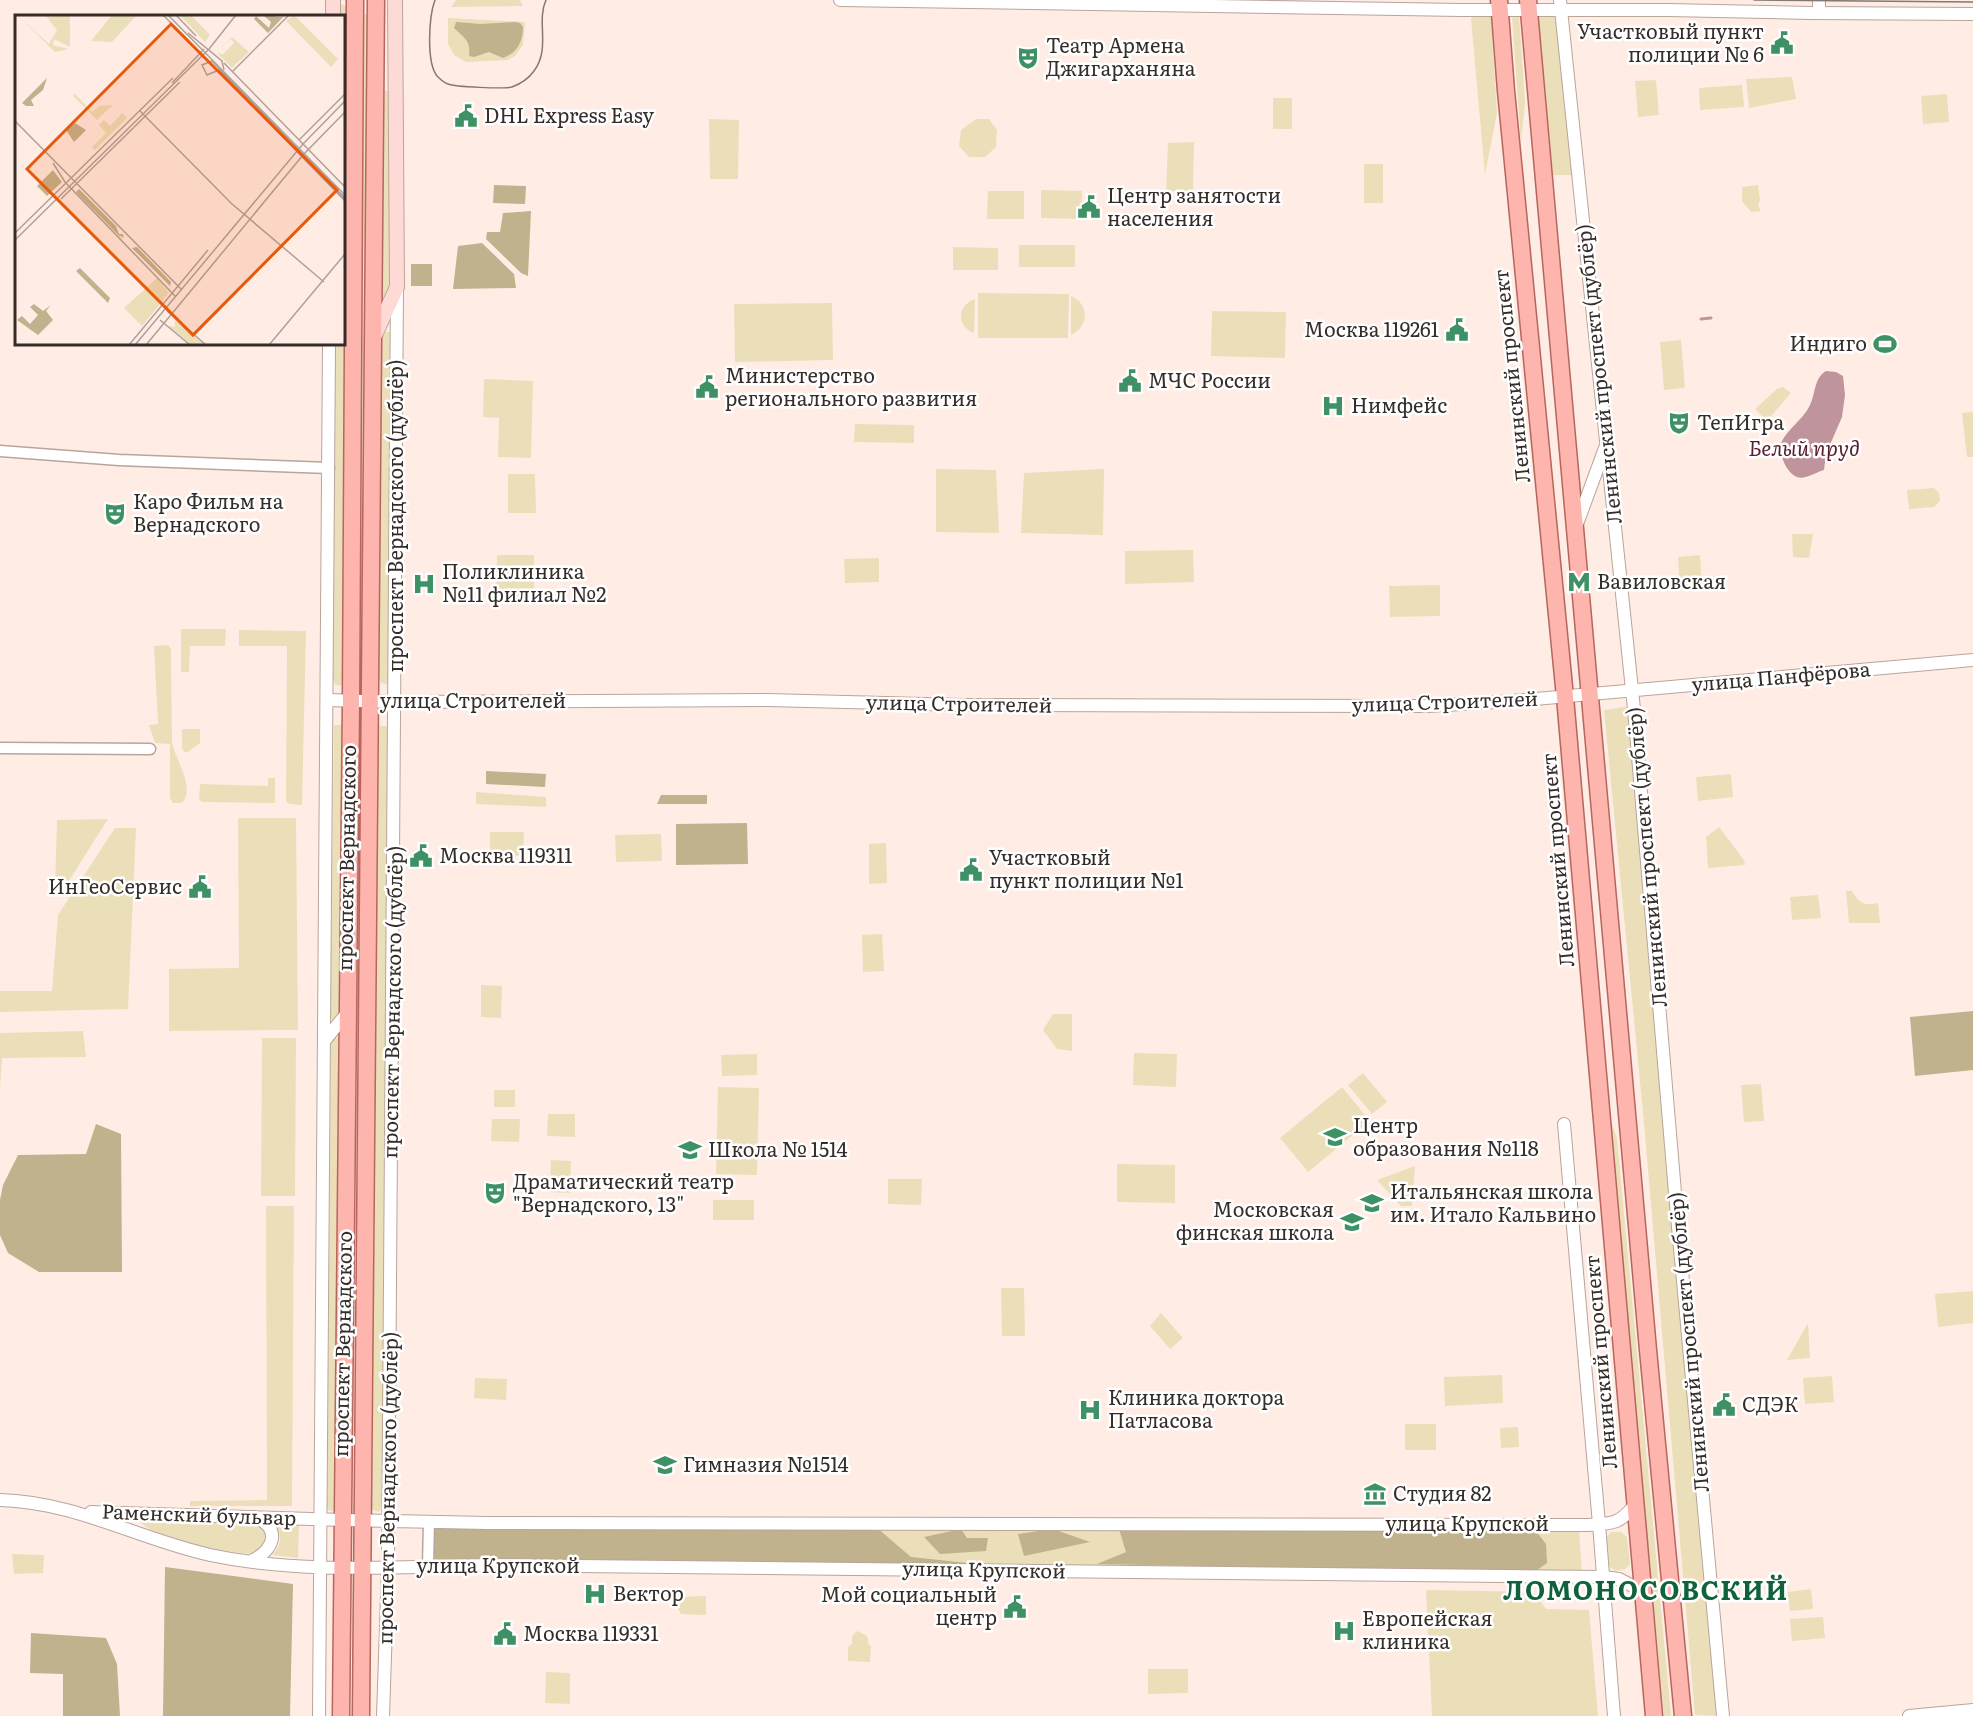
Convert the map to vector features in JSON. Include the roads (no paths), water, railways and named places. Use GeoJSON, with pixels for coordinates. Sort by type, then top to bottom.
{"type":"FeatureCollection","features":[{"type":"Feature","properties":{"kind":"main road","name":"проспект Вернадского"},"geometry":{"type":"LineString","coordinates":[[341,1716],[355,0]]}},
{"type":"Feature","properties":{"kind":"main road","name":"проспект Вернадского"},"geometry":{"type":"LineString","coordinates":[[361,1716],[376,0]]}},
{"type":"Feature","properties":{"kind":"main road","name":"проспект Вернадского (дублёр)"},"geometry":{"type":"LineString","coordinates":[[373,339],[397,288],[395,0]]}},
{"type":"Feature","properties":{"kind":"main road","name":"Ленинский проспект"},"geometry":{"type":"LineString","coordinates":[[1500,5],[1508,114],[1565,697],[1654,1716]]}},
{"type":"Feature","properties":{"kind":"main road"},"geometry":{"type":"LineString","coordinates":[[1529,5],[1683,1716]]}},
{"type":"Feature","properties":{"kind":"main road"},"geometry":{"type":"LineString","coordinates":[[345,328],[352,341]]}},
{"type":"Feature","properties":{"kind":"street"},"geometry":{"type":"LineString","coordinates":[[1819,0],[1819,13]]}},
{"type":"Feature","properties":{"kind":"street"},"geometry":{"type":"LineString","coordinates":[[840,1],[1464,3],[1667,10],[1973,14]]}},
{"type":"Feature","properties":{"kind":"street","name":"Ленинский проспект (дублёр)"},"geometry":{"type":"LineString","coordinates":[[1560,5],[1632,691],[1677,1216],[1724,1716]]}},
{"type":"Feature","properties":{"kind":"street","name":"проспект Вернадского (дублёр)"},"geometry":{"type":"LineString","coordinates":[[383,1716],[388,1567],[397,288]]}},
{"type":"Feature","properties":{"kind":"street"},"geometry":{"type":"LineString","coordinates":[[320,1716],[329,345]]}},
{"type":"Feature","properties":{"kind":"street"},"geometry":{"type":"LineString","coordinates":[[1575,528],[1606,444]]}},
{"type":"Feature","properties":{"kind":"street"},"geometry":{"type":"LineString","coordinates":[[0,451],[119,460],[329,468]]}},
{"type":"Feature","properties":{"kind":"street","name":"улица Панфёрова"},"geometry":{"type":"LineString","coordinates":[[1590,695],[1973,660]]}},
{"type":"Feature","properties":{"kind":"street","name":"улица Строителей"},"geometry":{"type":"LineString","coordinates":[[328,700],[395,702],[767,700],[964,705],[1428,706],[1590,695]]}},
{"type":"Feature","properties":{"kind":"street"},"geometry":{"type":"LineString","coordinates":[[0,748],[150,749]]}},
{"type":"Feature","properties":{"kind":"street"},"geometry":{"type":"LineString","coordinates":[[325,1040],[348,1012]]}},
{"type":"Feature","properties":{"kind":"street"},"geometry":{"type":"LineString","coordinates":[[1564,1124],[1614,1716]]}},
{"type":"Feature","properties":{"kind":"street","name":"Раменский бульвар"},"geometry":{"type":"LineString","coordinates":[[0,1500],[46,1505],[78,1512],[185,1549],[213,1556],[320,1568]]}},
{"type":"Feature","properties":{"kind":"street","name":"улица Крупской"},"geometry":{"type":"LineString","coordinates":[[321,1519],[743,1524],[1599,1524],[1613,1523],[1623,1519],[1635,1506]]}},
{"type":"Feature","properties":{"kind":"street","name":"Раменский бульвар"},"geometry":{"type":"LineString","coordinates":[[78,1512],[321,1519]]}},
{"type":"Feature","properties":{"kind":"street"},"geometry":{"type":"LineString","coordinates":[[251,1561],[266,1551],[272,1539],[272,1532],[268,1526],[255,1517]]}},
{"type":"Feature","properties":{"kind":"street"},"geometry":{"type":"LineString","coordinates":[[428,1566],[429,1522]]}},
{"type":"Feature","properties":{"kind":"street","name":"улица Крупской"},"geometry":{"type":"LineString","coordinates":[[320,1568],[518,1565],[1604,1577],[1619,1579],[1644,1592]]}},
{"type":"Feature","properties":{"kind":"street"},"geometry":{"type":"LineString","coordinates":[[1909,1716],[1973,1710]]}},
{"type":"Feature","properties":{"kind":"water","name":"Белый пруд"},"geometry":{"type":"Polygon","coordinates":[[[1826,371],[1836,372],[1843,376],[1845,395],[1842,417],[1826,454],[1824,470],[1800,478],[1793,475],[1786,466],[1781,445],[1785,436],[1809,407],[1819,378],[1826,371]]]}},
{"type":"Feature","properties":{"kind":"waterway"},"geometry":{"type":"LineString","coordinates":[[1701,319],[1711,318]]}},
{"type":"Feature","properties":{"kind":"tram line"},"geometry":{"type":"LineString","coordinates":[[435,0],[431,17],[430,50],[437,76],[445,83],[452,85],[500,88],[512,87],[521,82],[532,74],[539,62],[543,44],[543,8],[546,0]]}},
{"type":"Feature","properties":{"kind":"tram line"},"geometry":{"type":"LineString","coordinates":[[1754,0],[1973,2]]}},
{"type":"Feature","properties":{"kind":"place","name":"Участковый пункт полиции № 6"},"geometry":{"type":"Point","coordinates":[1782,43]}},
{"type":"Feature","properties":{"kind":"place","name":"Театр Армена Джигарханяна"},"geometry":{"type":"Point","coordinates":[1028,58]}},
{"type":"Feature","properties":{"kind":"place","name":"DHL Express Easy"},"geometry":{"type":"Point","coordinates":[466,116]}},
{"type":"Feature","properties":{"kind":"place","name":"Центр занятости населения"},"geometry":{"type":"Point","coordinates":[1089,207]}},
{"type":"Feature","properties":{"kind":"place","name":"Москва 119261"},"geometry":{"type":"Point","coordinates":[1457,330]}},
{"type":"Feature","properties":{"kind":"place","name":"Индиго"},"geometry":{"type":"Point","coordinates":[1885,344]}},
{"type":"Feature","properties":{"kind":"place","name":"МЧС России"},"geometry":{"type":"Point","coordinates":[1130,381]}},
{"type":"Feature","properties":{"kind":"place","name":"Министерство регионального развития"},"geometry":{"type":"Point","coordinates":[707,387]}},
{"type":"Feature","properties":{"kind":"place","name":"Нимфейс"},"geometry":{"type":"Point","coordinates":[1333,406]}},
{"type":"Feature","properties":{"kind":"place","name":"ТепИгра"},"geometry":{"type":"Point","coordinates":[1679,423]}},
{"type":"Feature","properties":{"kind":"place","name":"Каро Фильм на Вернадского"},"geometry":{"type":"Point","coordinates":[115,514]}},
{"type":"Feature","properties":{"kind":"place","name":"Вавиловская"},"geometry":{"type":"Point","coordinates":[1579,582]}},
{"type":"Feature","properties":{"kind":"place","name":"Поликлиника №11 филиал №2"},"geometry":{"type":"Point","coordinates":[424,584]}},
{"type":"Feature","properties":{"kind":"place","name":"Москва 119311"},"geometry":{"type":"Point","coordinates":[421,856]}},
{"type":"Feature","properties":{"kind":"place","name":"Участковый пункт полиции №1"},"geometry":{"type":"Point","coordinates":[971,870]}},
{"type":"Feature","properties":{"kind":"place","name":"ИнГеоСервис"},"geometry":{"type":"Point","coordinates":[200,887]}},
{"type":"Feature","properties":{"kind":"place","name":"Центр образования №118"},"geometry":{"type":"Point","coordinates":[1335,1137]}},
{"type":"Feature","properties":{"kind":"place","name":"Школа № 1514"},"geometry":{"type":"Point","coordinates":[690,1150]}},
{"type":"Feature","properties":{"kind":"place","name":"Драматический театр \"Вернадского, 13\""},"geometry":{"type":"Point","coordinates":[495,1193]}},
{"type":"Feature","properties":{"kind":"place","name":"Итальянская школа им. Итало Кальвино"},"geometry":{"type":"Point","coordinates":[1372,1203]}},
{"type":"Feature","properties":{"kind":"place","name":"Московская финская школа"},"geometry":{"type":"Point","coordinates":[1352,1222]}},
{"type":"Feature","properties":{"kind":"place","name":"СДЭК"},"geometry":{"type":"Point","coordinates":[1724,1405]}},
{"type":"Feature","properties":{"kind":"place","name":"Клиника доктора Патласова"},"geometry":{"type":"Point","coordinates":[1090,1410]}},
{"type":"Feature","properties":{"kind":"place","name":"Гимназия №1514"},"geometry":{"type":"Point","coordinates":[665,1465]}},
{"type":"Feature","properties":{"kind":"place","name":"Студия 82"},"geometry":{"type":"Point","coordinates":[1375,1494]}},
{"type":"Feature","properties":{"kind":"place","name":"Вектор"},"geometry":{"type":"Point","coordinates":[595,1594]}},
{"type":"Feature","properties":{"kind":"place","name":"Мой социальный центр"},"geometry":{"type":"Point","coordinates":[1015,1607]}},
{"type":"Feature","properties":{"kind":"place","name":"Европейская клиника"},"geometry":{"type":"Point","coordinates":[1344,1631]}},
{"type":"Feature","properties":{"kind":"place","name":"Москва 119331"},"geometry":{"type":"Point","coordinates":[505,1634]}},
{"type":"Feature","properties":{"kind":"district","name":"ЛОМОНОСОВСКИЙ"},"geometry":{"type":"Point","coordinates":[1646,1591]}}]}
